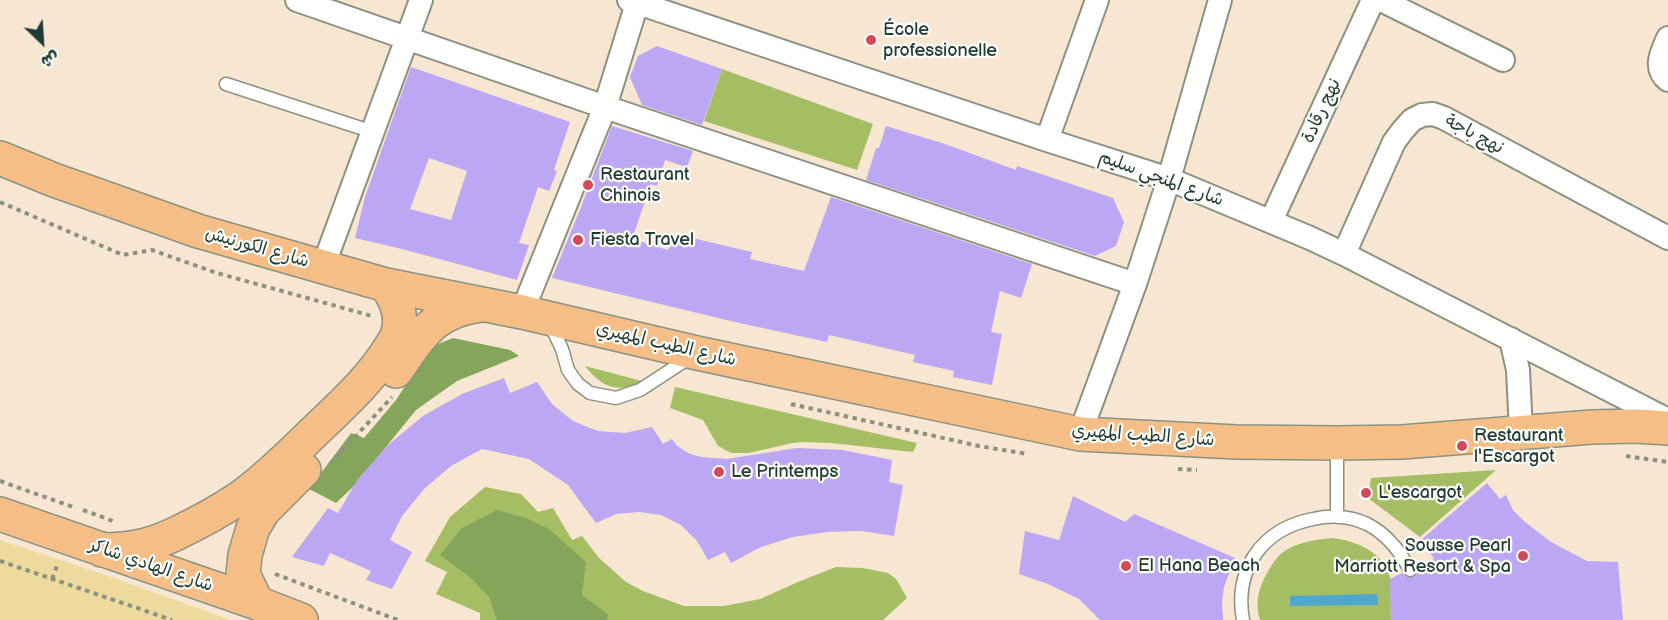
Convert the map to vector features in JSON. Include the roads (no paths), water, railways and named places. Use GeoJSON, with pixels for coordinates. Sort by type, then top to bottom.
{"type":"FeatureCollection","features":[{"type":"Feature","properties":{"kind":"main road","name":"شارع الكورنيش"},"geometry":{"type":"LineString","coordinates":[[0,158],[54,180],[198,231],[386,285],[535,315]]}},
{"type":"Feature","properties":{"kind":"main road"},"geometry":{"type":"LineString","coordinates":[[102,550],[127,550],[146,546],[174,535],[240,497],[271,473],[362,386],[383,359],[398,334],[400,321],[394,296],[386,285]]}},
{"type":"Feature","properties":{"kind":"main road"},"geometry":{"type":"LineString","coordinates":[[256,603],[243,574],[245,555],[253,528],[263,511],[378,395],[428,327],[455,311],[486,304]]}},
{"type":"Feature","properties":{"kind":"main road","name":"شارع الطيب المهيري"},"geometry":{"type":"LineString","coordinates":[[535,315],[697,353],[1080,434],[1236,442],[1337,443],[1402,442],[1521,432],[1636,426],[1668,428]]}},
{"type":"Feature","properties":{"kind":"main road","name":"شارع الهادي شاكر"},"geometry":{"type":"LineString","coordinates":[[0,514],[301,620]]}},
{"type":"Feature","properties":{"kind":"street"},"geometry":{"type":"LineString","coordinates":[[297,0],[605,108],[1135,284]]}},
{"type":"Feature","properties":{"kind":"street"},"geometry":{"type":"LineString","coordinates":[[323,267],[421,0]]}},
{"type":"Feature","properties":{"kind":"street"},"geometry":{"type":"LineString","coordinates":[[1047,140],[1097,0]]}},
{"type":"Feature","properties":{"kind":"street"},"geometry":{"type":"LineString","coordinates":[[1080,434],[1135,284],[1169,179],[1220,0]]}},
{"type":"Feature","properties":{"kind":"street","name":"نهج رقادة"},"geometry":{"type":"LineString","coordinates":[[1271,221],[1373,0]]}},
{"type":"Feature","properties":{"kind":"street"},"geometry":{"type":"LineString","coordinates":[[1381,0],[1503,60]]}},
{"type":"Feature","properties":{"kind":"street"},"geometry":{"type":"LineString","coordinates":[[535,315],[605,108],[635,1]]}},
{"type":"Feature","properties":{"kind":"street","name":"شارع المنجي سليم"},"geometry":{"type":"LineString","coordinates":[[635,1],[1169,179],[1344,254],[1668,420]]}},
{"type":"Feature","properties":{"kind":"street"},"geometry":{"type":"LineString","coordinates":[[1668,38],[1659,60],[1660,70],[1668,80]]}},
{"type":"Feature","properties":{"kind":"street","name":"نهج باجة"},"geometry":{"type":"LineString","coordinates":[[1344,254],[1394,142],[1412,120],[1422,115],[1433,114],[1668,238]]}},
{"type":"Feature","properties":{"kind":"street"},"geometry":{"type":"LineString","coordinates":[[1511,339],[1518,370],[1521,432]]}},
{"type":"Feature","properties":{"kind":"lane"},"geometry":{"type":"LineString","coordinates":[[226,84],[373,132]]}},
{"type":"Feature","properties":{"kind":"lane"},"geometry":{"type":"LineString","coordinates":[[535,315],[562,349],[568,370],[578,384],[590,393],[616,399],[666,374],[697,353]]}},
{"type":"Feature","properties":{"kind":"lane"},"geometry":{"type":"LineString","coordinates":[[1337,443],[1337,517]]}},
{"type":"Feature","properties":{"kind":"lane"},"geometry":{"type":"LineString","coordinates":[[1244,620],[1240,603],[1244,577],[1255,554],[1274,535],[1297,522],[1337,517],[1366,524],[1389,539],[1403,556],[1410,570]]}},
{"type":"Feature","properties":{"kind":"water"},"geometry":{"type":"Polygon","coordinates":[[[1377,594],[1378,605],[1290,606],[1290,596],[1377,594]]]}},
{"type":"Feature","properties":{"kind":"place","name":"École professionelle"},"geometry":{"type":"Point","coordinates":[871,40]}},
{"type":"Feature","properties":{"kind":"place","name":"Restaurant Chinois"},"geometry":{"type":"Point","coordinates":[588,185]}},
{"type":"Feature","properties":{"kind":"place","name":"Fiesta Travel"},"geometry":{"type":"Point","coordinates":[578,240]}},
{"type":"Feature","properties":{"kind":"place","name":"Restaurant l'Escargot"},"geometry":{"type":"Point","coordinates":[1462,446]}},
{"type":"Feature","properties":{"kind":"place","name":"Le Printemps"},"geometry":{"type":"Point","coordinates":[719,472]}},
{"type":"Feature","properties":{"kind":"place","name":"L'escargot"},"geometry":{"type":"Point","coordinates":[1366,493]}},
{"type":"Feature","properties":{"kind":"place","name":"Sousse Pearl Marriott Resort & Spa"},"geometry":{"type":"Point","coordinates":[1523,556]}},
{"type":"Feature","properties":{"kind":"place","name":"El Hana Beach"},"geometry":{"type":"Point","coordinates":[1126,566]}}]}
